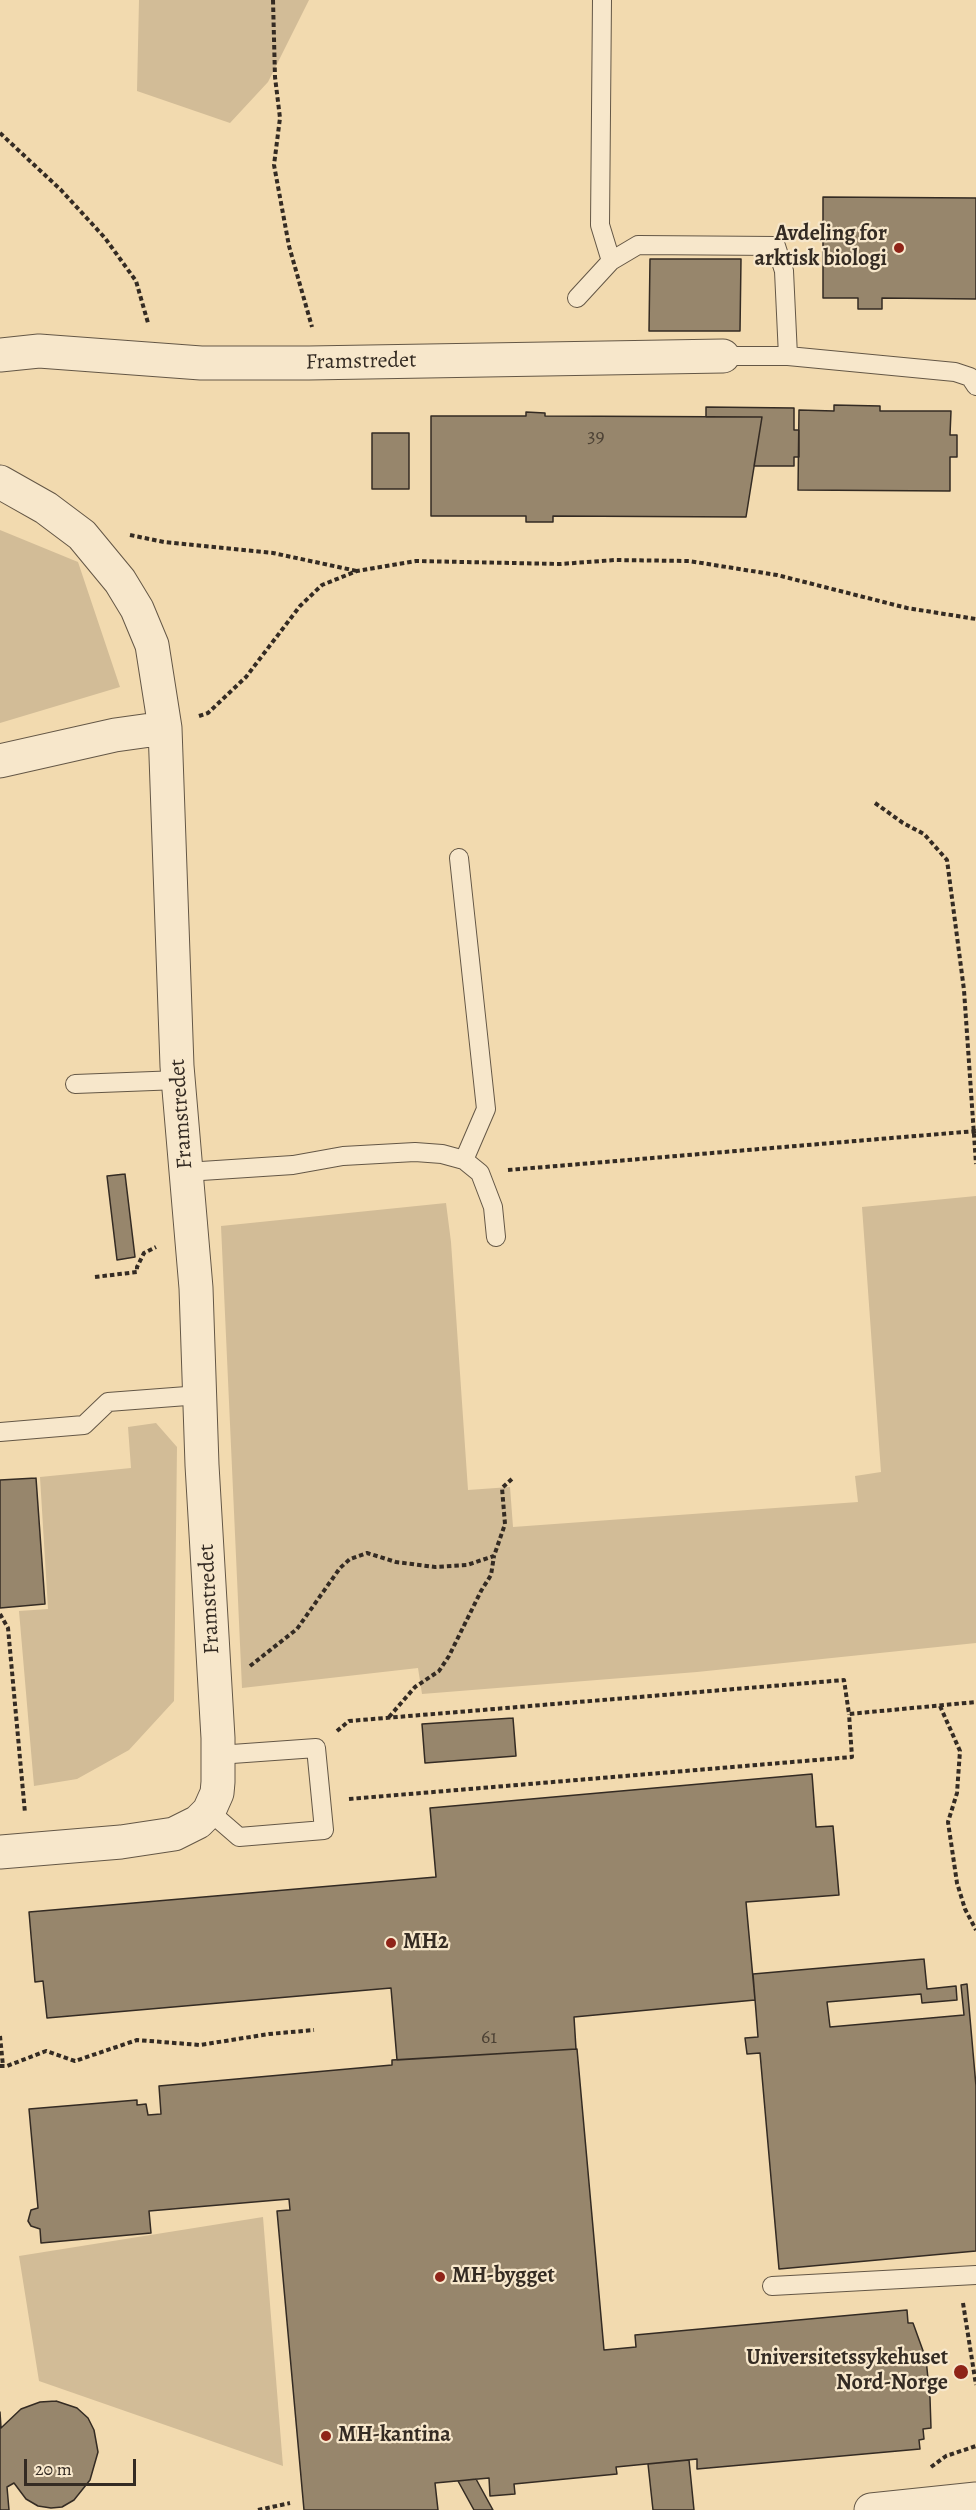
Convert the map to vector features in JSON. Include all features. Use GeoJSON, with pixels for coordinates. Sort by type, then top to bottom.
{"type":"FeatureCollection","features":[{"type":"Feature","properties":{"kind":"street","name":"Framstredet"},"geometry":{"type":"LineString","coordinates":[[0,355],[39,351],[201,363],[723,356]]}},
{"type":"Feature","properties":{"kind":"street","name":"Framstredet"},"geometry":{"type":"LineString","coordinates":[[0,482],[46,508],[82,535],[120,580],[137,609],[152,645],[165,728],[179,1080],[196,1288],[202,1465],[218,1755],[218,1793],[209,1811]]}},
{"type":"Feature","properties":{"kind":"street"},"geometry":{"type":"LineString","coordinates":[[0,761],[115,735],[165,728]]}},
{"type":"Feature","properties":{"kind":"street"},"geometry":{"type":"LineString","coordinates":[[0,1852],[97,1845],[165,1837],[192,1826],[209,1811]]}},
{"type":"Feature","properties":{"kind":"street"},"geometry":{"type":"LineString","coordinates":[[872,2510],[976,2499]]}},
{"type":"Feature","properties":{"kind":"lane"},"geometry":{"type":"LineString","coordinates":[[602,0],[600,225],[611,261]]}},
{"type":"Feature","properties":{"kind":"lane"},"geometry":{"type":"LineString","coordinates":[[577,298],[611,261],[638,245],[776,246],[784,272],[788,356]]}},
{"type":"Feature","properties":{"kind":"lane"},"geometry":{"type":"LineString","coordinates":[[723,356],[788,356],[955,372],[970,377],[976,386]]}},
{"type":"Feature","properties":{"kind":"lane"},"geometry":{"type":"LineString","coordinates":[[459,858],[486,1109],[464,1160]]}},
{"type":"Feature","properties":{"kind":"lane"},"geometry":{"type":"LineString","coordinates":[[75,1084],[179,1080]]}},
{"type":"Feature","properties":{"kind":"lane"},"geometry":{"type":"LineString","coordinates":[[186,1172],[293,1166],[343,1156],[415,1152],[442,1154],[464,1160],[480,1173],[493,1207],[495,1237]]}},
{"type":"Feature","properties":{"kind":"lane"},"geometry":{"type":"LineString","coordinates":[[0,1432],[84,1425],[108,1402],[200,1395]]}},
{"type":"Feature","properties":{"kind":"lane"},"geometry":{"type":"LineString","coordinates":[[209,1811],[239,1837],[324,1830],[316,1748],[218,1755]]}},
{"type":"Feature","properties":{"kind":"lane"},"geometry":{"type":"LineString","coordinates":[[772,2286],[968,2276]]}},
{"type":"Feature","properties":{"kind":"path"},"geometry":{"type":"LineString","coordinates":[[273,0],[275,77],[280,118],[274,165],[289,246],[312,327],[316,363]]}},
{"type":"Feature","properties":{"kind":"path"},"geometry":{"type":"LineString","coordinates":[[0,133],[79,209],[126,266],[136,281],[144,303],[156,360]]}},
{"type":"Feature","properties":{"kind":"path"},"geometry":{"type":"LineString","coordinates":[[118,532],[164,542],[273,553],[357,571]]}},
{"type":"Feature","properties":{"kind":"path"},"geometry":{"type":"LineString","coordinates":[[165,728],[208,713],[246,677],[312,593],[332,580],[357,571],[416,561],[560,564],[615,560],[689,561],[777,575],[907,608],[976,619]]}},
{"type":"Feature","properties":{"kind":"path"},"geometry":{"type":"LineString","coordinates":[[875,802],[903,823],[924,834],[947,860],[964,990],[976,1164]]}},
{"type":"Feature","properties":{"kind":"path"},"geometry":{"type":"LineString","coordinates":[[480,1173],[974,1130]]}},
{"type":"Feature","properties":{"kind":"path"},"geometry":{"type":"LineString","coordinates":[[95,1277],[137,1272]]}},
{"type":"Feature","properties":{"kind":"path"},"geometry":{"type":"LineString","coordinates":[[389,1718],[416,1687],[439,1671],[449,1656],[480,1591],[491,1575],[494,1556],[505,1524],[502,1488],[514,1477]]}},
{"type":"Feature","properties":{"kind":"path"},"geometry":{"type":"LineString","coordinates":[[215,1691],[297,1629],[340,1568],[350,1559],[367,1553],[396,1562],[435,1567],[467,1565],[494,1556]]}},
{"type":"Feature","properties":{"kind":"path"},"geometry":{"type":"LineString","coordinates":[[0,1614],[8,1628],[25,1813]]}},
{"type":"Feature","properties":{"kind":"path"},"geometry":{"type":"LineString","coordinates":[[316,1748],[350,1721],[844,1680],[849,1714],[852,1757],[321,1801]]}},
{"type":"Feature","properties":{"kind":"path"},"geometry":{"type":"LineString","coordinates":[[849,1714],[976,1702]]}},
{"type":"Feature","properties":{"kind":"path"},"geometry":{"type":"LineString","coordinates":[[940,1706],[960,1751],[957,1793],[948,1822],[957,1883],[965,1909],[976,1930]]}},
{"type":"Feature","properties":{"kind":"path"},"geometry":{"type":"LineString","coordinates":[[0,2036],[2,2066],[46,2051],[75,2061],[137,2040],[200,2045],[269,2034],[314,2030]]}},
{"type":"Feature","properties":{"kind":"path"},"geometry":{"type":"LineString","coordinates":[[968,2276],[976,2385]]}},
{"type":"Feature","properties":{"kind":"path"},"geometry":{"type":"LineString","coordinates":[[924,2472],[946,2456],[976,2446]]}},
{"type":"Feature","properties":{"kind":"path"},"geometry":{"type":"LineString","coordinates":[[258,2510],[290,2503]]}},
{"type":"Feature","properties":{"kind":"shaded area"},"geometry":{"type":"Polygon","coordinates":[[[139,0],[309,0],[268,82],[230,123],[137,91],[139,0]]]}},
{"type":"Feature","properties":{"kind":"shaded area"},"geometry":{"type":"Polygon","coordinates":[[[0,530],[78,562],[120,687],[0,723],[0,530]]]}},
{"type":"Feature","properties":{"kind":"shaded area"},"geometry":{"type":"Polygon","coordinates":[[[976,1196],[976,1643],[697,1672],[422,1694],[418,1668],[242,1688],[221,1226],[446,1203],[451,1242],[468,1490],[510,1487],[513,1527],[858,1502],[855,1476],[881,1472],[862,1207],[976,1196]]]}},
{"type":"Feature","properties":{"kind":"shaded area"},"geometry":{"type":"Polygon","coordinates":[[[156,1423],[177,1447],[174,1701],[129,1750],[77,1779],[34,1786],[19,1611],[48,1609],[40,1477],[131,1468],[128,1427],[156,1423]]]}},
{"type":"Feature","properties":{"kind":"shaded area"},"geometry":{"type":"Polygon","coordinates":[[[263,2217],[283,2466],[39,2381],[19,2256],[263,2217]]]}},
{"type":"Feature","properties":{"kind":"building","name":"Avdeling for arktisk biologi"},"geometry":{"type":"Polygon","coordinates":[[[823,197],[976,198],[976,299],[882,298],[882,309],[858,309],[858,298],[823,298],[823,197]]]}},
{"type":"Feature","properties":{"kind":"building"},"geometry":{"type":"Polygon","coordinates":[[[650,259],[741,259],[740,331],[649,331],[650,259]]]}},
{"type":"Feature","properties":{"kind":"building"},"geometry":{"type":"Polygon","coordinates":[[[834,405],[880,406],[880,411],[951,411],[950,435],[957,435],[957,457],[950,457],[950,491],[798,490],[799,410],[834,411],[834,405]]]}},
{"type":"Feature","properties":{"kind":"building"},"geometry":{"type":"Polygon","coordinates":[[[706,407],[794,408],[794,430],[799,430],[799,457],[794,457],[794,466],[754,466],[762,417],[706,417],[706,407]]]}},
{"type":"Feature","properties":{"kind":"building"},"geometry":{"type":"Polygon","coordinates":[[[526,412],[545,413],[545,416],[762,417],[746,517],[553,516],[553,522],[526,522],[526,516],[431,516],[431,416],[526,416],[526,412]]]}},
{"type":"Feature","properties":{"kind":"building"},"geometry":{"type":"Polygon","coordinates":[[[372,433],[409,433],[409,489],[372,489],[372,433]]]}},
{"type":"Feature","properties":{"kind":"building"},"geometry":{"type":"Polygon","coordinates":[[[125,1174],[135,1257],[117,1260],[107,1176],[125,1174]]]}},
{"type":"Feature","properties":{"kind":"building"},"geometry":{"type":"Polygon","coordinates":[[[36,1478],[45,1604],[0,1608],[0,1480],[36,1478]]]}},
{"type":"Feature","properties":{"kind":"building"},"geometry":{"type":"Polygon","coordinates":[[[513,1718],[516,1756],[425,1763],[422,1724],[513,1718]]]}},
{"type":"Feature","properties":{"kind":"building","name":"MH2"},"geometry":{"type":"Polygon","coordinates":[[[812,1774],[816,1827],[833,1826],[839,1895],[746,1902],[755,2000],[574,2017],[576,2049],[397,2060],[391,1988],[47,2018],[43,1981],[35,1982],[29,1912],[436,1877],[430,1808],[812,1774]]]}},
{"type":"Feature","properties":{"kind":"building"},"geometry":{"type":"Polygon","coordinates":[[[924,1959],[927,1989],[956,1986],[957,2000],[922,2003],[921,1994],[827,2002],[830,2027],[964,2015],[961,1985],[967,1984],[976,2086],[976,2251],[779,2269],[760,2053],[747,2054],[745,2038],[758,2037],[753,1974],[924,1959]]]}},
{"type":"Feature","properties":{"kind":"building","name":"MH-bygget"},"geometry":{"type":"Polygon","coordinates":[[[577,2049],[604,2350],[636,2347],[635,2335],[907,2310],[908,2323],[913,2323],[926,2359],[930,2398],[931,2428],[923,2429],[924,2439],[919,2440],[920,2449],[697,2469],[697,2459],[616,2467],[617,2474],[514,2484],[515,2494],[490,2496],[489,2478],[435,2483],[438,2510],[304,2510],[277,2211],[290,2210],[289,2199],[149,2211],[151,2233],[41,2243],[40,2229],[31,2226],[28,2221],[31,2210],[38,2208],[29,2109],[137,2100],[137,2105],[146,2104],[148,2115],[161,2114],[159,2086],[392,2065],[392,2060],[577,2049]]]}},
{"type":"Feature","properties":{"kind":"building"},"geometry":{"type":"Polygon","coordinates":[[[56,2401],[77,2408],[88,2418],[94,2430],[98,2452],[90,2480],[74,2500],[62,2507],[51,2508],[38,2506],[26,2499],[14,2483],[7,2487],[9,2510],[0,2510],[0,2412],[1,2428],[21,2409],[40,2402],[56,2401]]]}},
{"type":"Feature","properties":{"kind":"building"},"geometry":{"type":"Polygon","coordinates":[[[689,2460],[694,2510],[653,2510],[648,2464],[689,2460]]]}},
{"type":"Feature","properties":{"kind":"building"},"geometry":{"type":"Polygon","coordinates":[[[476,2479],[493,2510],[474,2510],[458,2481],[476,2479]]]}},
{"type":"Feature","properties":{"kind":"place","name":"Avdeling for arktisk biologi"},"geometry":{"type":"Point","coordinates":[899,248]}},
{"type":"Feature","properties":{"kind":"place","name":"MH2"},"geometry":{"type":"Point","coordinates":[391,1943]}},
{"type":"Feature","properties":{"kind":"place","name":"MH-bygget"},"geometry":{"type":"Point","coordinates":[440,2277]}},
{"type":"Feature","properties":{"kind":"place","name":"Universitetssykehuset Nord-Norge"},"geometry":{"type":"Point","coordinates":[961,2372]}},
{"type":"Feature","properties":{"kind":"place","name":"MH-kantina"},"geometry":{"type":"Point","coordinates":[326,2436]}}]}
